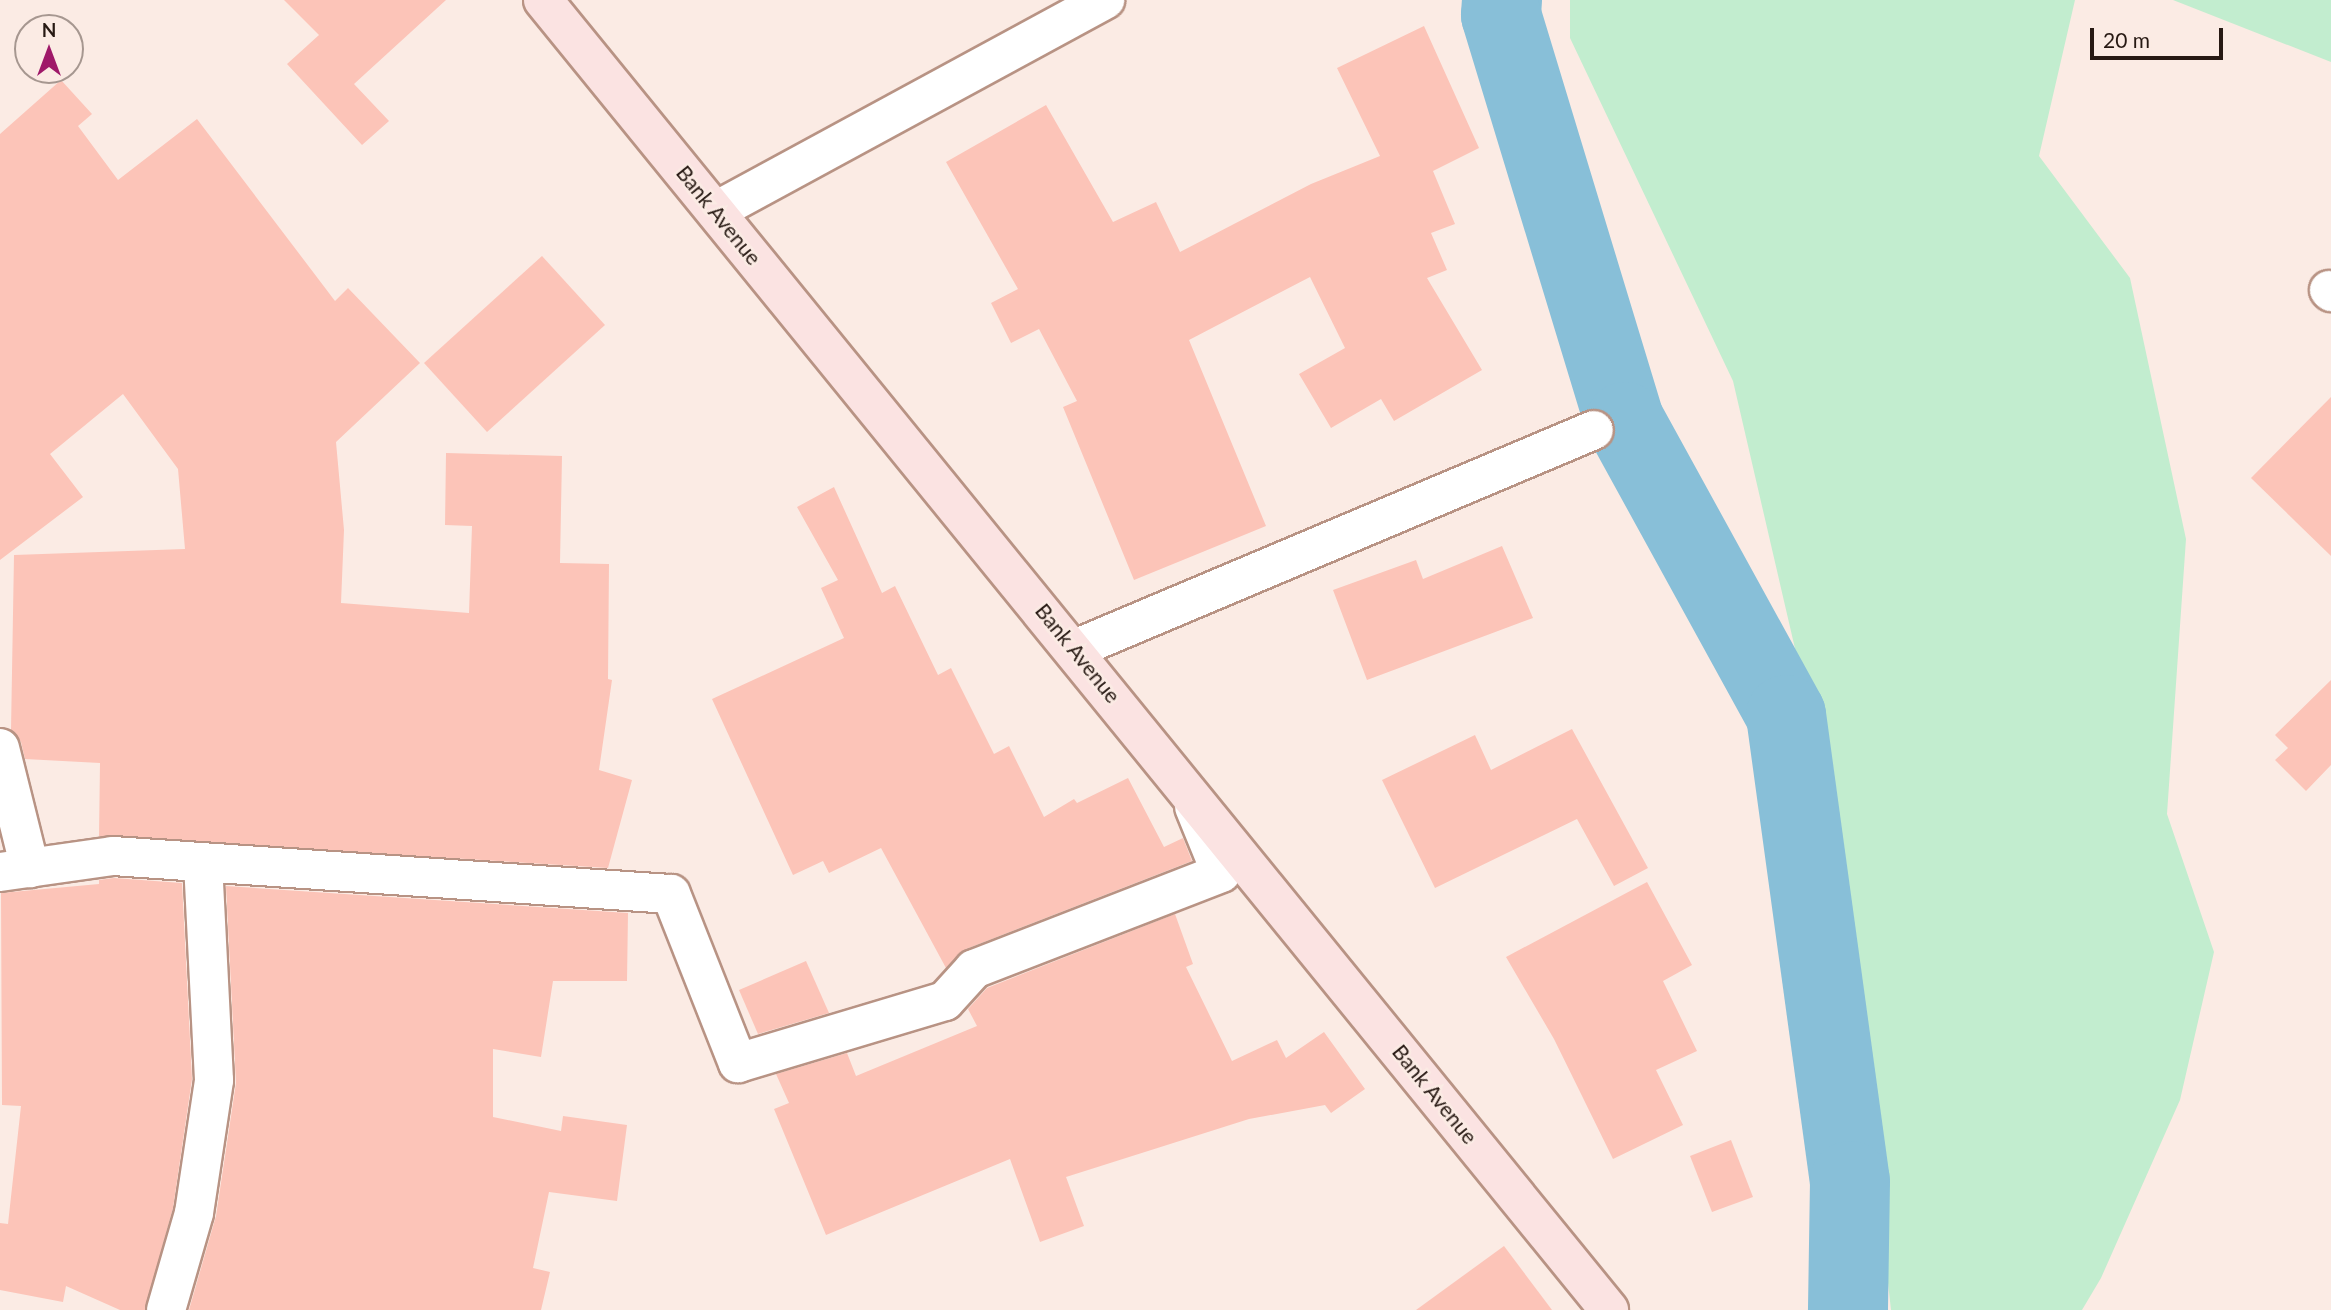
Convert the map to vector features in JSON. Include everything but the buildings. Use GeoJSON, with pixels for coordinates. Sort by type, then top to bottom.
{"type":"FeatureCollection","features":[{"type":"Feature","properties":{"kind":"street","name":"Bank Avenue"},"geometry":{"type":"LineString","coordinates":[[543,0],[1185,784],[1609,1310]]}},
{"type":"Feature","properties":{"kind":"street"},"geometry":{"type":"LineString","coordinates":[[716,211],[1105,0]]}},
{"type":"Feature","properties":{"kind":"street"},"geometry":{"type":"LineString","coordinates":[[1075,649],[1594,430]]}},
{"type":"Feature","properties":{"kind":"street"},"geometry":{"type":"LineString","coordinates":[[0,748],[15,870],[113,856],[671,894],[738,1063],[945,1001],[974,970],[1221,873],[1185,784]]}},
{"type":"Feature","properties":{"kind":"street"},"geometry":{"type":"LineString","coordinates":[[166,1310],[194,1213],[214,1080],[203,862]]}},
{"type":"Feature","properties":{"kind":"green space"},"geometry":{"type":"Polygon","coordinates":[[[1570,0],[2075,0],[2039,156],[2130,278],[2186,539],[2167,814],[2214,952],[2180,1100],[2101,1278],[2082,1310],[1891,1310],[1838,834],[1733,381],[1570,38],[1570,0]]]}},
{"type":"Feature","properties":{"kind":"green space"},"geometry":{"type":"Polygon","coordinates":[[[2173,0],[2331,0],[2331,62],[2173,0]]]}},
{"type":"Feature","properties":{"kind":"waterway"},"geometry":{"type":"LineString","coordinates":[[1502,0],[1501,15],[1625,422],[1786,715],[1850,1181],[1848,1310]]}}]}
